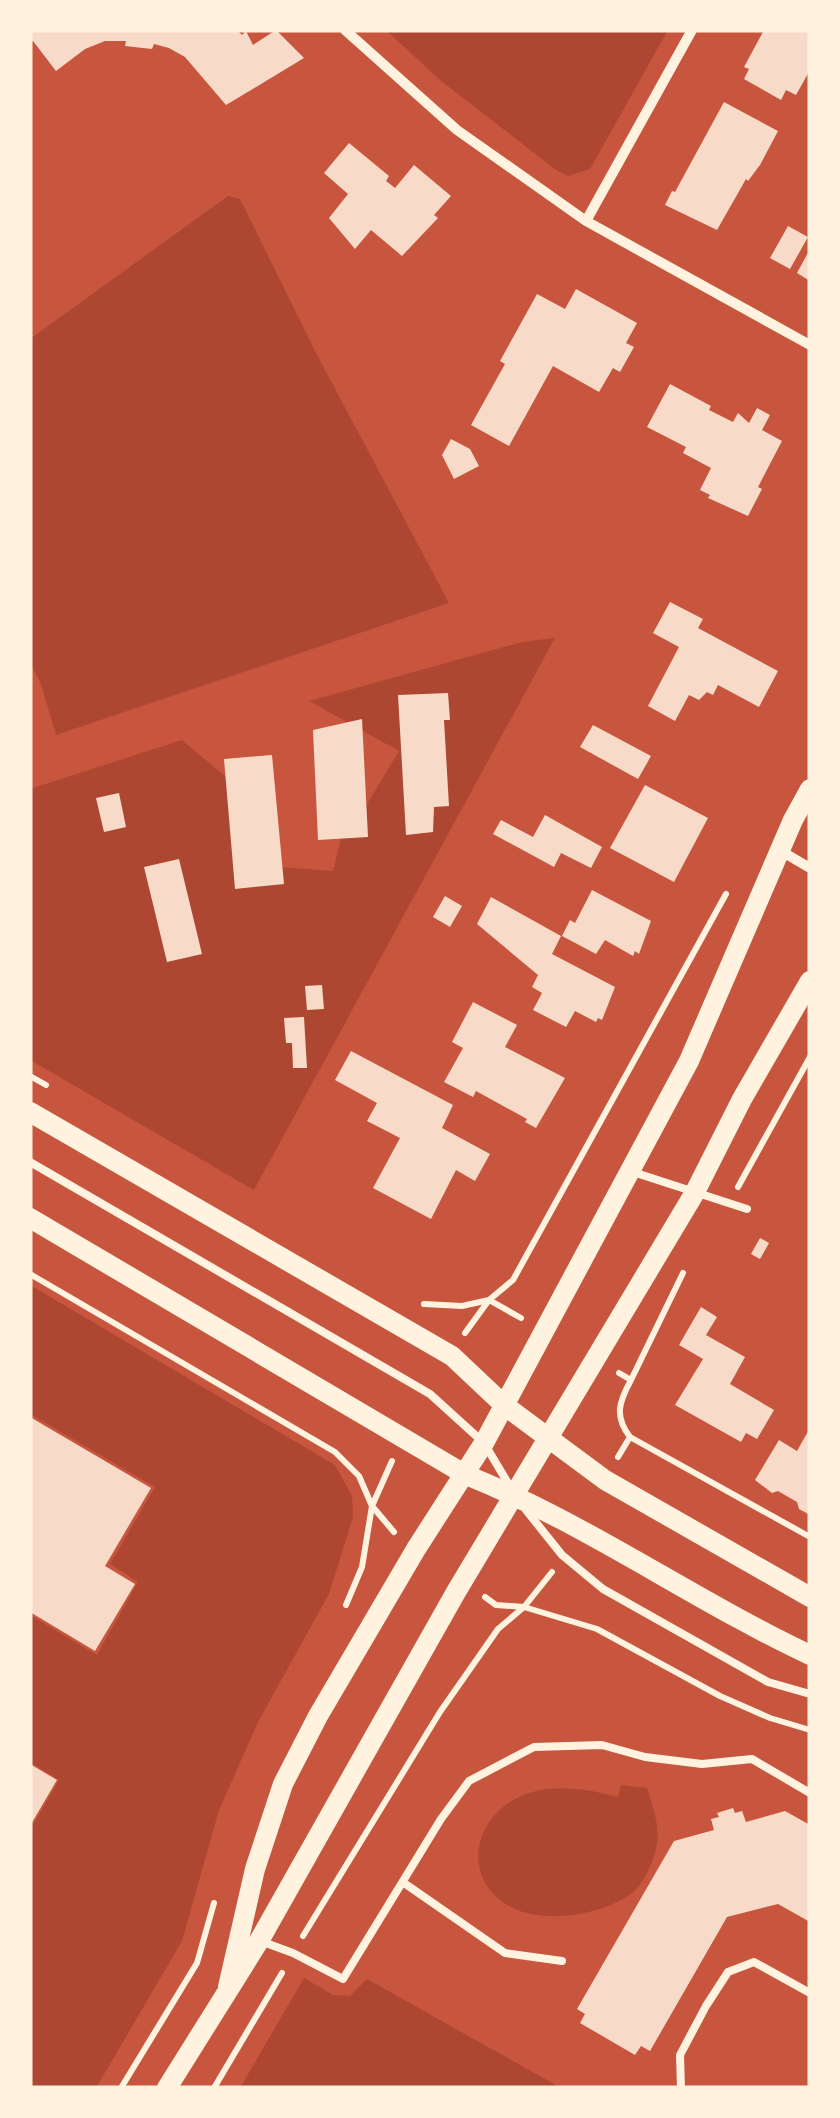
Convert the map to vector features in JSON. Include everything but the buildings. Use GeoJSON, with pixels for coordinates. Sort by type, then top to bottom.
{"type":"FeatureCollection","features":[{"type":"Feature","properties":{"kind":"main road"},"geometry":{"type":"LineString","coordinates":[[228,1987],[255,1869],[283,1784],[318,1716],[416,1549],[484,1443],[689,1062],[810,789]]}},
{"type":"Feature","properties":{"kind":"main road"},"geometry":{"type":"LineString","coordinates":[[168,2088],[258,1941],[463,1582],[694,1194],[742,1099],[810,981]]}},
{"type":"Feature","properties":{"kind":"main road"},"geometry":{"type":"LineString","coordinates":[[30,1112],[452,1356],[504,1405],[637,1499],[810,1597]]}},
{"type":"Feature","properties":{"kind":"main road"},"geometry":{"type":"LineString","coordinates":[[30,1218],[466,1475],[515,1495],[741,1622],[810,1655]]}},
{"type":"Feature","properties":{"kind":"street"},"geometry":{"type":"LineString","coordinates":[[345,30],[457,130],[586,221],[810,345]]}},
{"type":"Feature","properties":{"kind":"street"},"geometry":{"type":"LineString","coordinates":[[586,221],[692,30]]}},
{"type":"Feature","properties":{"kind":"street"},"geometry":{"type":"LineString","coordinates":[[780,850],[810,868]]}},
{"type":"Feature","properties":{"kind":"lane"},"geometry":{"type":"LineString","coordinates":[[30,1162],[414,1384],[484,1443],[515,1495],[562,1556],[603,1588],[768,1682],[810,1694]]}},
{"type":"Feature","properties":{"kind":"lane"},"geometry":{"type":"LineString","coordinates":[[630,1171],[747,1209]]}},
{"type":"Feature","properties":{"kind":"lane"},"geometry":{"type":"LineString","coordinates":[[258,1941],[293,1953],[343,1980],[469,1781],[534,1747],[602,1744],[646,1757],[702,1764],[752,1759],[810,1793]]}},
{"type":"Feature","properties":{"kind":"lane"},"geometry":{"type":"LineString","coordinates":[[404,1883],[505,1953],[562,1961]]}},
{"type":"Feature","properties":{"kind":"lane"},"geometry":{"type":"LineString","coordinates":[[681,2088],[680,2055],[728,1972],[754,1962],[810,1993]]}},
{"type":"Feature","properties":{"kind":"path"},"geometry":{"type":"LineString","coordinates":[[544,1330],[489,1300],[513,1280],[730,888]]}},
{"type":"Feature","properties":{"kind":"path"},"geometry":{"type":"LineString","coordinates":[[30,1274],[335,1452],[359,1476],[372,1506],[395,1534],[416,1549]]}},
{"type":"Feature","properties":{"kind":"path"},"geometry":{"type":"LineString","coordinates":[[595,1360],[631,1380],[619,1403],[620,1424],[630,1437],[810,1537]]}},
{"type":"Feature","properties":{"kind":"path"},"geometry":{"type":"LineString","coordinates":[[463,1582],[496,1605],[524,1607],[597,1629],[720,1696],[810,1730]]}},
{"type":"Feature","properties":{"kind":"path"},"geometry":{"type":"LineString","coordinates":[[214,2088],[440,1712],[498,1629],[524,1607]]}},
{"type":"Feature","properties":{"kind":"shaded area"},"geometry":{"type":"Polygon","coordinates":[[[386,30],[668,30],[590,169],[568,176],[440,80],[386,30]]]}},
{"type":"Feature","properties":{"kind":"shaded area"},"geometry":{"type":"Polygon","coordinates":[[[228,196],[240,199],[315,351],[449,603],[56,735],[41,684],[30,663],[30,339],[228,196]]]}},
{"type":"Feature","properties":{"kind":"shaded area"},"geometry":{"type":"Polygon","coordinates":[[[555,638],[254,1190],[30,1060],[30,789],[182,740],[238,787],[240,864],[333,871],[352,794],[367,804],[399,751],[309,701],[522,642],[555,638]]]}},
{"type":"Feature","properties":{"kind":"shaded area"},"geometry":{"type":"Polygon","coordinates":[[[30,1285],[335,1465],[352,1496],[353,1517],[329,1594],[258,1722],[219,1810],[182,1941],[96,2088],[30,2088],[30,1830],[59,1780],[30,1762],[30,1615],[97,1655],[138,1582],[110,1564],[155,1487],[30,1414],[30,1285]]]}},
{"type":"Feature","properties":{"kind":"shaded area"},"geometry":{"type":"Polygon","coordinates":[[[621,1785],[647,1788],[657,1825],[653,1860],[635,1891],[589,1912],[541,1916],[513,1908],[489,1888],[482,1875],[479,1848],[483,1833],[502,1808],[529,1793],[558,1788],[618,1797],[621,1785]]]}},
{"type":"Feature","properties":{"kind":"shaded area"},"geometry":{"type":"Polygon","coordinates":[[[304,1978],[333,1995],[350,1996],[367,1979],[561,2088],[240,2088],[304,1978]]]}}]}
